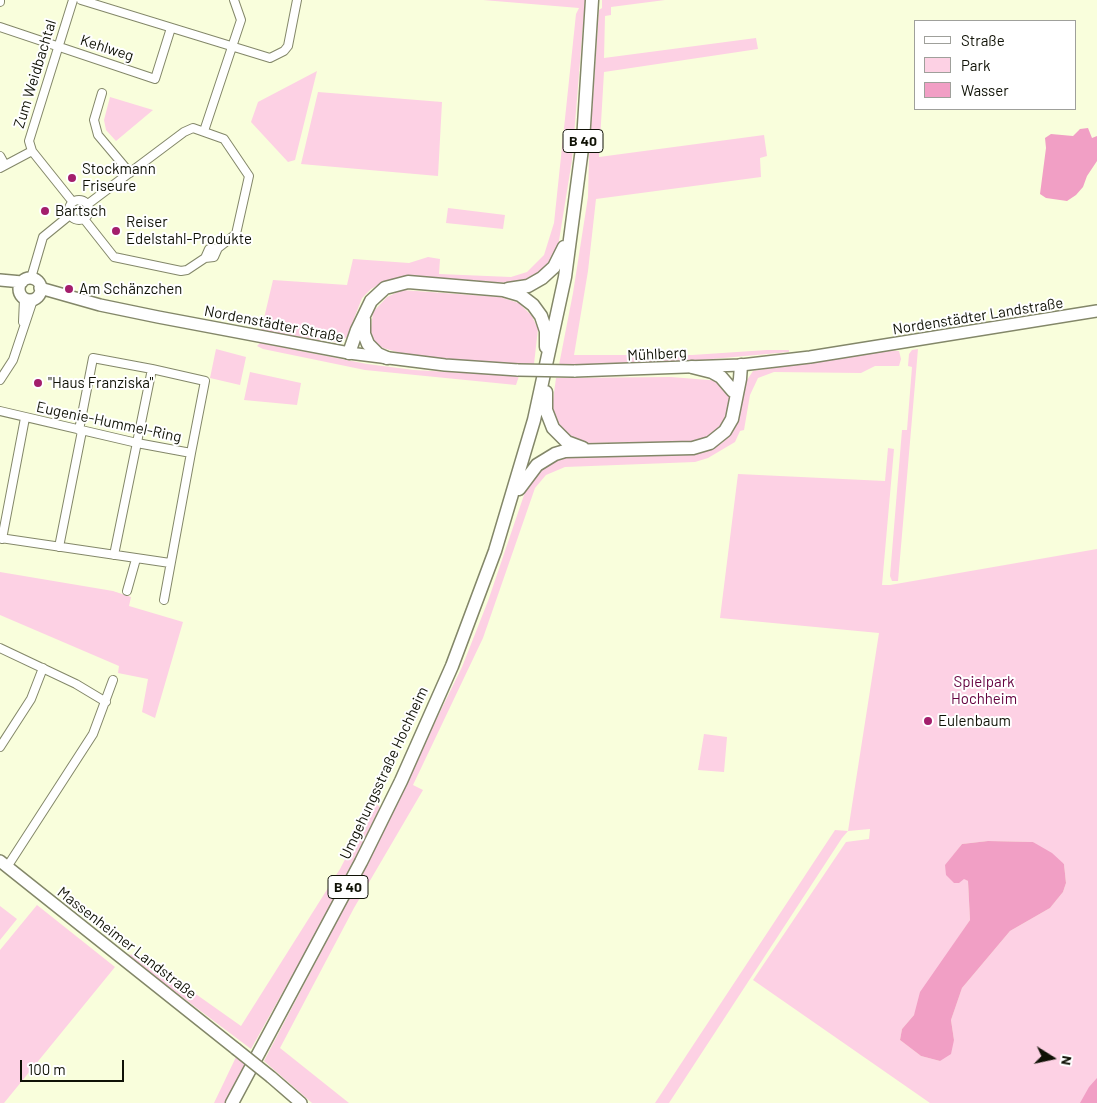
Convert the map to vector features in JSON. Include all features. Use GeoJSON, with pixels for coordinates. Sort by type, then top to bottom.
{"type":"FeatureCollection","features":[{"type":"Feature","properties":{"kind":"main road","name":"B 40"},"geometry":{"type":"LineString","coordinates":[[512,499],[548,360],[572,229],[587,98],[592,0]]}},
{"type":"Feature","properties":{"kind":"main road"},"geometry":{"type":"LineString","coordinates":[[351,354],[364,314],[371,301],[380,292],[402,282],[503,290],[528,286],[549,273],[559,260],[572,229]]}},
{"type":"Feature","properties":{"kind":"main road","name":"Nordenstädter Straße"},"geometry":{"type":"LineString","coordinates":[[0,280],[30,291]]}},
{"type":"Feature","properties":{"kind":"main road","name":"Nordenstädter Straße"},"geometry":{"type":"LineString","coordinates":[[0,284],[30,291],[69,296],[167,319],[351,354],[518,370]]}},
{"type":"Feature","properties":{"kind":"main road"},"geometry":{"type":"LineString","coordinates":[[503,290],[525,298],[541,316],[546,331],[544,377]]}},
{"type":"Feature","properties":{"kind":"main road","name":"Nordenstädter Landstraße"},"geometry":{"type":"LineString","coordinates":[[741,365],[864,349],[1097,311]]}},
{"type":"Feature","properties":{"kind":"main road"},"geometry":{"type":"LineString","coordinates":[[351,354],[362,345],[364,314]]}},
{"type":"Feature","properties":{"kind":"main road"},"geometry":{"type":"LineString","coordinates":[[364,329],[371,347],[387,358]]}},
{"type":"Feature","properties":{"kind":"main road"},"geometry":{"type":"LineString","coordinates":[[548,360],[545,403],[550,422],[567,442],[591,449]]}},
{"type":"Feature","properties":{"kind":"main road"},"geometry":{"type":"LineString","coordinates":[[735,405],[733,375],[741,365]]}},
{"type":"Feature","properties":{"kind":"main road"},"geometry":{"type":"LineString","coordinates":[[512,499],[530,472],[546,459],[565,452],[591,449],[693,448],[705,445],[725,431],[732,419],[741,365]]}},
{"type":"Feature","properties":{"kind":"main road","name":"Mühlberg"},"geometry":{"type":"LineString","coordinates":[[518,370],[574,371],[741,365]]}},
{"type":"Feature","properties":{"kind":"main road"},"geometry":{"type":"LineString","coordinates":[[692,368],[712,372],[721,377],[733,391]]}},
{"type":"Feature","properties":{"kind":"main road","name":"Umgehungsstraße Hochheim"},"geometry":{"type":"LineString","coordinates":[[232,1103],[361,862],[401,781],[459,649],[512,499]]}},
{"type":"Feature","properties":{"kind":"main road","name":"Massenheimer Landstraße"},"geometry":{"type":"LineString","coordinates":[[4,864],[301,1103]]}},
{"type":"Feature","properties":{"kind":"street","name":"Zum Weidbachtal"},"geometry":{"type":"LineString","coordinates":[[72,201],[32,152],[30,133],[73,0]]}},
{"type":"Feature","properties":{"kind":"street"},"geometry":{"type":"LineString","coordinates":[[81,0],[270,58],[284,51],[288,46],[297,0]]}},
{"type":"Feature","properties":{"kind":"street"},"geometry":{"type":"LineString","coordinates":[[204,131],[242,20],[234,0]]}},
{"type":"Feature","properties":{"kind":"street","name":"Kehlweg"},"geometry":{"type":"LineString","coordinates":[[0,27],[155,79],[171,28]]}},
{"type":"Feature","properties":{"kind":"street"},"geometry":{"type":"LineString","coordinates":[[102,92],[94,120],[98,135],[130,172]]}},
{"type":"Feature","properties":{"kind":"street"},"geometry":{"type":"LineString","coordinates":[[84,219],[114,257],[181,271],[187,270],[205,258],[214,257],[218,248],[238,230],[249,176],[224,139],[193,128],[184,132],[88,204]]}},
{"type":"Feature","properties":{"kind":"street"},"geometry":{"type":"LineString","coordinates":[[0,156],[3,167],[32,152]]}},
{"type":"Feature","properties":{"kind":"street"},"geometry":{"type":"LineString","coordinates":[[84,219],[75,220],[70,215],[68,209],[72,201],[79,199],[88,204]]}},
{"type":"Feature","properties":{"kind":"street"},"geometry":{"type":"LineString","coordinates":[[84,219],[89,210],[88,204]]}},
{"type":"Feature","properties":{"kind":"street"},"geometry":{"type":"LineString","coordinates":[[0,380],[14,360],[43,237],[70,215]]}},
{"type":"Feature","properties":{"kind":"street"},"geometry":{"type":"LineString","coordinates":[[59,547],[93,358],[205,381],[191,453]]}},
{"type":"Feature","properties":{"kind":"street"},"geometry":{"type":"LineString","coordinates":[[114,555],[152,369]]}},
{"type":"Feature","properties":{"kind":"street","name":"Eugenie-Hummel-Ring"},"geometry":{"type":"LineString","coordinates":[[0,411],[137,443],[191,453],[164,600]]}},
{"type":"Feature","properties":{"kind":"street"},"geometry":{"type":"LineString","coordinates":[[24,418],[1,538],[170,563]]}},
{"type":"Feature","properties":{"kind":"street"},"geometry":{"type":"LineString","coordinates":[[127,591],[136,559]]}},
{"type":"Feature","properties":{"kind":"street"},"geometry":{"type":"LineString","coordinates":[[0,648],[76,684],[106,702]]}},
{"type":"Feature","properties":{"kind":"street"},"geometry":{"type":"LineString","coordinates":[[0,747],[31,699],[43,668]]}},
{"type":"Feature","properties":{"kind":"street"},"geometry":{"type":"LineString","coordinates":[[4,864],[93,734],[113,680]]}},
{"type":"Feature","properties":{"kind":"green space"},"geometry":{"type":"Polygon","coordinates":[[[483,0],[585,0],[572,160],[557,253],[543,272],[533,279],[509,283],[409,276],[382,283],[371,289],[362,298],[347,337],[339,343],[261,331],[273,280],[347,285],[353,259],[409,263],[428,257],[440,259],[439,274],[511,277],[527,272],[544,255],[554,223],[576,14],[579,8],[483,0]]]}},
{"type":"Feature","properties":{"kind":"green space"},"geometry":{"type":"Polygon","coordinates":[[[602,0],[665,0],[611,7],[611,15],[605,16],[604,58],[756,38],[758,49],[604,72],[599,157],[764,135],[767,156],[760,158],[761,177],[596,199],[588,271],[574,355],[692,355],[767,350],[789,350],[789,352],[616,365],[559,365],[573,293],[588,197],[599,10],[602,8],[602,0]]]}},
{"type":"Feature","properties":{"kind":"green space"},"geometry":{"type":"Polygon","coordinates":[[[317,71],[295,160],[288,162],[251,122],[258,102],[317,71]]]}},
{"type":"Feature","properties":{"kind":"green space"},"geometry":{"type":"Polygon","coordinates":[[[318,92],[442,102],[438,176],[301,164],[318,92]]]}},
{"type":"Feature","properties":{"kind":"green space"},"geometry":{"type":"Polygon","coordinates":[[[110,97],[153,110],[116,141],[106,130],[104,120],[110,97]]]}},
{"type":"Feature","properties":{"kind":"green space"},"geometry":{"type":"Polygon","coordinates":[[[448,208],[505,215],[503,229],[446,223],[448,208]]]}},
{"type":"Feature","properties":{"kind":"green space"},"geometry":{"type":"Polygon","coordinates":[[[402,290],[500,297],[519,303],[532,316],[538,329],[534,364],[475,363],[411,356],[383,348],[370,336],[373,312],[387,297],[402,290]]]}},
{"type":"Feature","properties":{"kind":"green space"},"geometry":{"type":"Polygon","coordinates":[[[260,343],[367,364],[414,370],[519,376],[516,385],[365,370],[263,349],[257,346],[260,343]]]}},
{"type":"Feature","properties":{"kind":"green space"},"geometry":{"type":"Polygon","coordinates":[[[216,349],[246,357],[240,385],[210,378],[216,349]]]}},
{"type":"Feature","properties":{"kind":"green space"},"geometry":{"type":"Polygon","coordinates":[[[918,349],[898,581],[892,581],[890,576],[902,430],[907,430],[912,367],[908,366],[909,354],[912,350],[918,349]]]}},
{"type":"Feature","properties":{"kind":"green space"},"geometry":{"type":"Polygon","coordinates":[[[899,351],[901,359],[899,366],[875,366],[861,373],[774,372],[758,378],[750,395],[744,430],[740,431],[735,442],[708,458],[695,462],[565,467],[546,475],[535,488],[483,638],[413,785],[423,790],[354,908],[280,1048],[349,1103],[312,1103],[264,1061],[344,908],[462,667],[488,601],[525,492],[533,477],[550,463],[564,458],[711,449],[722,443],[733,432],[739,420],[745,383],[753,371],[899,351]]]}},
{"type":"Feature","properties":{"kind":"green space"},"geometry":{"type":"Polygon","coordinates":[[[250,372],[301,383],[297,405],[244,400],[250,372]]]}},
{"type":"Feature","properties":{"kind":"green space"},"geometry":{"type":"Polygon","coordinates":[[[671,377],[721,381],[729,394],[729,406],[728,414],[715,433],[694,442],[585,443],[567,435],[554,417],[552,408],[556,378],[671,377]]]}},
{"type":"Feature","properties":{"kind":"green space","name":"Spielpark Hochheim"},"geometry":{"type":"Polygon","coordinates":[[[888,448],[894,449],[882,585],[1097,549],[1097,1103],[930,1103],[753,980],[846,842],[869,839],[870,829],[848,831],[879,633],[720,618],[738,474],[885,481],[888,448]],[[988,841],[962,844],[945,866],[968,881],[970,920],[946,956],[914,1015],[902,1029],[900,1040],[921,1056],[940,1061],[954,1040],[951,1020],[962,988],[1010,931],[1050,908],[1063,892],[1066,883],[1064,864],[1033,842],[988,841]]]}},
{"type":"Feature","properties":{"kind":"green space"},"geometry":{"type":"Polygon","coordinates":[[[0,572],[113,591],[131,597],[129,606],[183,622],[155,718],[142,712],[148,679],[118,673],[119,666],[0,615],[0,572]]]}},
{"type":"Feature","properties":{"kind":"green space"},"geometry":{"type":"Polygon","coordinates":[[[704,734],[727,737],[724,772],[698,770],[704,734]]]}},
{"type":"Feature","properties":{"kind":"green space"},"geometry":{"type":"Polygon","coordinates":[[[374,803],[380,807],[347,877],[251,1049],[125,954],[142,956],[241,1026],[340,869],[374,803]]]}},
{"type":"Feature","properties":{"kind":"green space"},"geometry":{"type":"Polygon","coordinates":[[[835,830],[848,831],[669,1103],[655,1103],[835,830]]]}},
{"type":"Feature","properties":{"kind":"green space"},"geometry":{"type":"Polygon","coordinates":[[[37,905],[115,967],[4,1103],[0,1103],[0,950],[37,905]]]}},
{"type":"Feature","properties":{"kind":"green space"},"geometry":{"type":"Polygon","coordinates":[[[0,906],[17,919],[0,940],[0,906]]]}},
{"type":"Feature","properties":{"kind":"green space"},"geometry":{"type":"Polygon","coordinates":[[[236,1057],[246,1066],[227,1103],[214,1103],[236,1057]]]}},
{"type":"Feature","properties":{"kind":"water"},"geometry":{"type":"Polygon","coordinates":[[[1088,128],[1092,138],[1097,136],[1097,161],[1087,176],[1083,187],[1067,201],[1046,198],[1040,194],[1046,148],[1045,138],[1051,134],[1073,136],[1080,129],[1088,128]]]}},
{"type":"Feature","properties":{"kind":"water"},"geometry":{"type":"Polygon","coordinates":[[[988,841],[1033,842],[1052,853],[1064,864],[1066,883],[1063,892],[1050,908],[1010,931],[962,988],[951,1020],[954,1040],[951,1054],[940,1061],[921,1056],[900,1040],[902,1029],[914,1015],[920,992],[970,920],[968,881],[964,879],[959,883],[954,883],[946,875],[945,865],[962,844],[988,841]]]}},
{"type":"Feature","properties":{"kind":"water"},"geometry":{"type":"Polygon","coordinates":[[[1097,1078],[1097,1103],[1080,1103],[1089,1087],[1097,1078]]]}},
{"type":"Feature","properties":{"kind":"place","name":"Stockmann Friseure"},"geometry":{"type":"Point","coordinates":[72,178]}},
{"type":"Feature","properties":{"kind":"place","name":"Bartsch"},"geometry":{"type":"Point","coordinates":[45,211]}},
{"type":"Feature","properties":{"kind":"place","name":"Reiser Edelstahl-Produkte"},"geometry":{"type":"Point","coordinates":[116,231]}},
{"type":"Feature","properties":{"kind":"place","name":"Am Schänzchen"},"geometry":{"type":"Point","coordinates":[69,289]}},
{"type":"Feature","properties":{"kind":"place","name":"\"Haus Franziska\""},"geometry":{"type":"Point","coordinates":[38,383]}},
{"type":"Feature","properties":{"kind":"place","name":"Eulenbaum"},"geometry":{"type":"Point","coordinates":[928,721]}}]}
